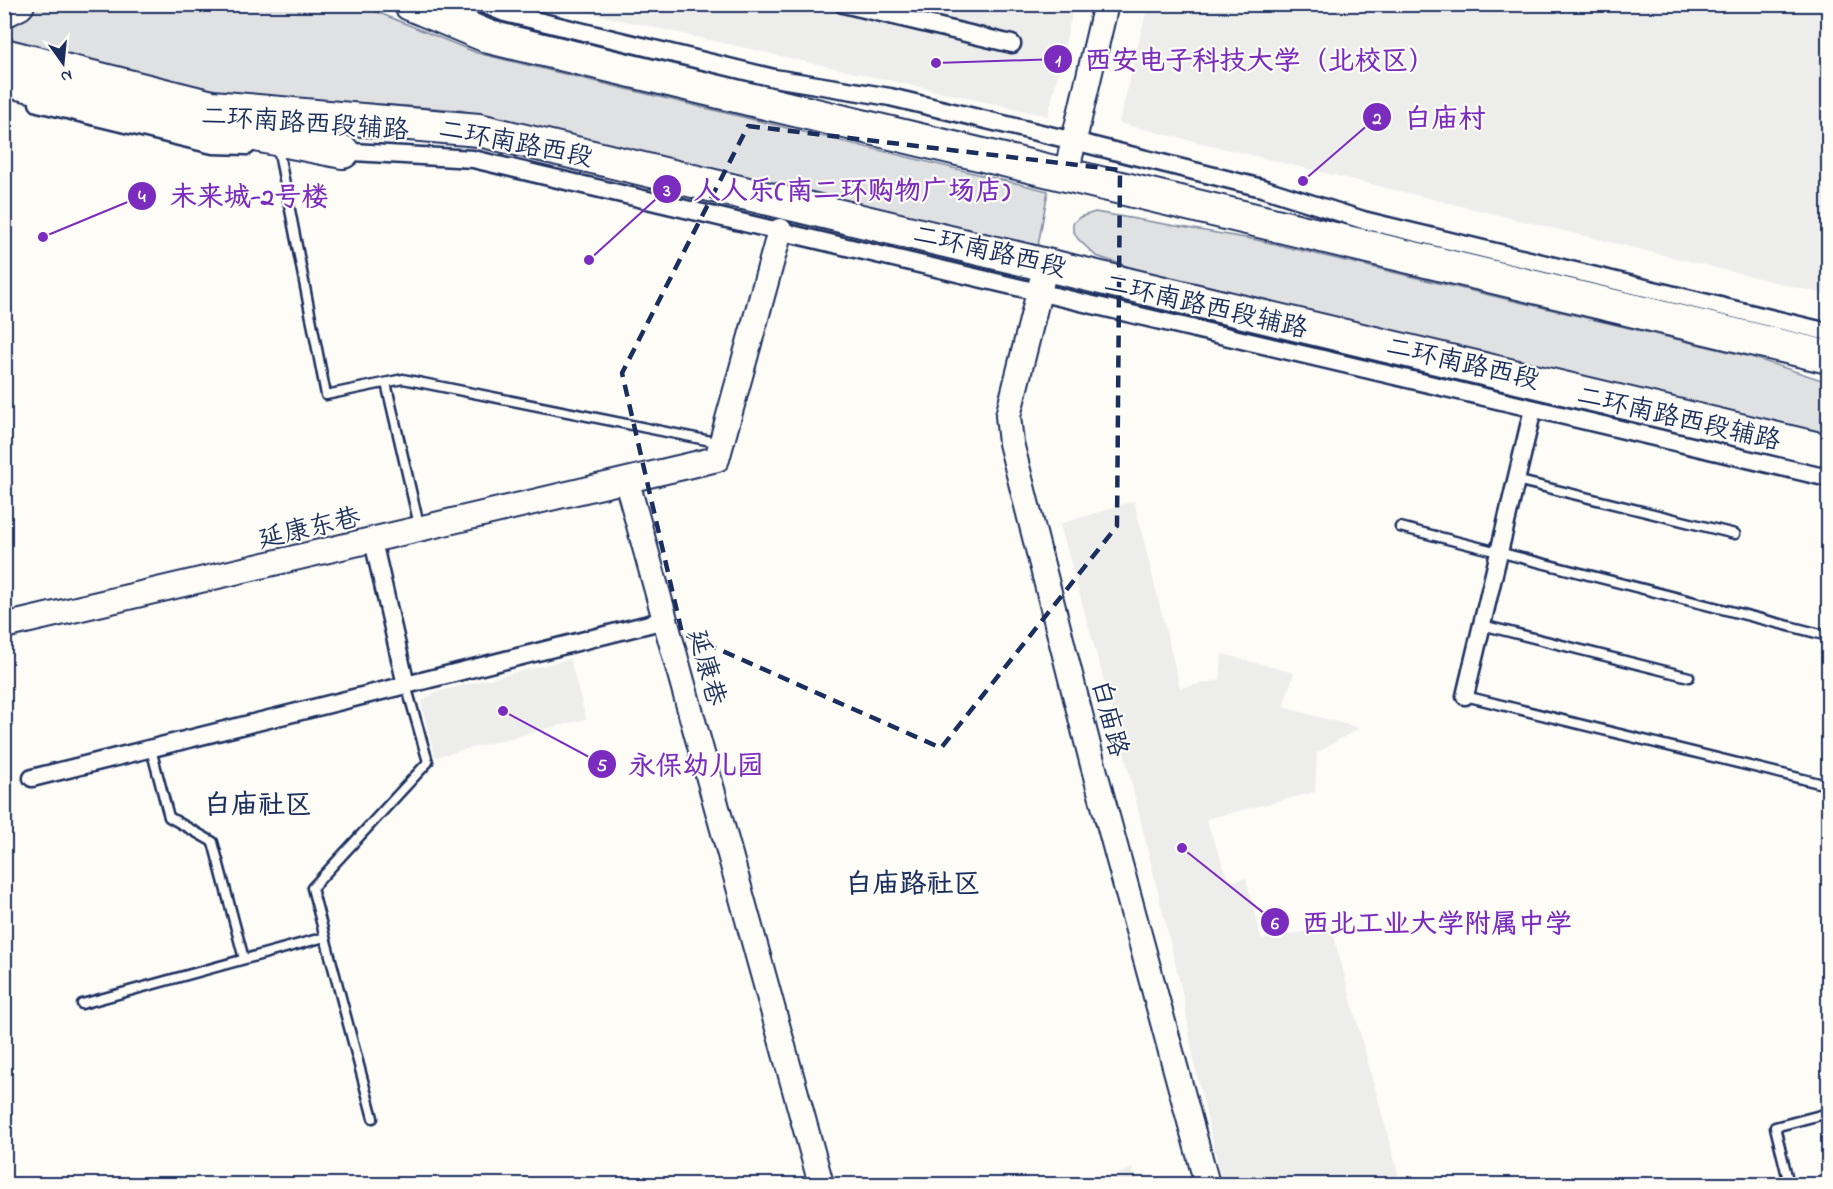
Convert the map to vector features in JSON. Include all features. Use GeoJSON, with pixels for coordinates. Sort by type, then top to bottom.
{"type":"FeatureCollection","features":[{"type":"Feature","properties":{"kind":"highway"},"geometry":{"type":"LineString","coordinates":[[4,11],[18,4]]}},
{"type":"Feature","properties":{"kind":"highway"},"geometry":{"type":"LineString","coordinates":[[410,4],[489,37],[1828,357]]}},
{"type":"Feature","properties":{"kind":"highway","name":"二环南路西段"},"geometry":{"type":"LineString","coordinates":[[4,55],[210,116],[364,120],[479,129],[1042,278],[1828,451]]}},
{"type":"Feature","properties":{"kind":"highway"},"geometry":{"type":"LineString","coordinates":[[4,80],[210,116],[344,152]]}},
{"type":"Feature","properties":{"kind":"street"},"geometry":{"type":"LineString","coordinates":[[483,4],[505,14],[763,76],[890,97],[1074,141],[1262,188],[1364,220],[1828,332]]}},
{"type":"Feature","properties":{"kind":"street"},"geometry":{"type":"LineString","coordinates":[[843,4],[1012,44]]}},
{"type":"Feature","properties":{"kind":"street"},"geometry":{"type":"LineString","coordinates":[[1066,174],[1106,4]]}},
{"type":"Feature","properties":{"kind":"street","name":"二环南路西段辅路"},"geometry":{"type":"LineString","coordinates":[[4,96],[213,145],[473,159],[780,231],[1042,278],[1533,409],[1828,478]]}},
{"type":"Feature","properties":{"kind":"street"},"geometry":{"type":"LineString","coordinates":[[627,482],[717,459],[780,231]]}},
{"type":"Feature","properties":{"kind":"street","name":"白庙路"},"geometry":{"type":"LineString","coordinates":[[1042,278],[1008,416],[1011,443],[1093,765],[1207,1185]]}},
{"type":"Feature","properties":{"kind":"street"},"geometry":{"type":"LineString","coordinates":[[1465,696],[1533,409]]}},
{"type":"Feature","properties":{"kind":"street","name":"延康东巷"},"geometry":{"type":"LineString","coordinates":[[4,626],[627,482]]}},
{"type":"Feature","properties":{"kind":"street","name":"延康巷"},"geometry":{"type":"LineString","coordinates":[[627,482],[821,1185]]}},
{"type":"Feature","properties":{"kind":"street"},"geometry":{"type":"LineString","coordinates":[[373,541],[406,685]]}},
{"type":"Feature","properties":{"kind":"street"},"geometry":{"type":"LineString","coordinates":[[32,778],[665,620]]}},
{"type":"Feature","properties":{"kind":"lane"},"geometry":{"type":"LineString","coordinates":[[278,148],[326,395],[403,379],[721,443]]}},
{"type":"Feature","properties":{"kind":"lane"},"geometry":{"type":"LineString","coordinates":[[386,383],[420,530]]}},
{"type":"Feature","properties":{"kind":"lane"},"geometry":{"type":"LineString","coordinates":[[1516,480],[1735,534]]}},
{"type":"Feature","properties":{"kind":"lane"},"geometry":{"type":"LineString","coordinates":[[1400,527],[1828,636]]}},
{"type":"Feature","properties":{"kind":"lane"},"geometry":{"type":"LineString","coordinates":[[1482,625],[1689,676]]}},
{"type":"Feature","properties":{"kind":"lane"},"geometry":{"type":"LineString","coordinates":[[373,1118],[312,888],[428,762],[406,685]]}},
{"type":"Feature","properties":{"kind":"lane"},"geometry":{"type":"LineString","coordinates":[[1465,696],[1827,786]]}},
{"type":"Feature","properties":{"kind":"lane"},"geometry":{"type":"LineString","coordinates":[[151,748],[169,818],[213,842],[244,960]]}},
{"type":"Feature","properties":{"kind":"lane"},"geometry":{"type":"LineString","coordinates":[[82,1004],[325,938]]}},
{"type":"Feature","properties":{"kind":"lane"},"geometry":{"type":"LineString","coordinates":[[1790,1185],[1775,1127],[1828,1113]]}},
{"type":"Feature","properties":{"kind":"highlighted area"},"geometry":{"type":"Polygon","coordinates":[[[748,126],[1120,170],[1117,526],[941,748],[682,633],[622,373],[748,126]]]}},
{"type":"Feature","properties":{"kind":"shaded area"},"geometry":{"type":"Polygon","coordinates":[[[34,5],[360,5],[477,53],[1048,191],[1037,251],[460,110],[211,92],[5,39],[4,27],[14,23],[34,5]]]}},
{"type":"Feature","properties":{"kind":"shaded area"},"geometry":{"type":"Polygon","coordinates":[[[563,5],[1074,5],[1048,116],[576,10],[563,5]]]}},
{"type":"Feature","properties":{"kind":"shaded area"},"geometry":{"type":"Polygon","coordinates":[[[1148,5],[1828,5],[1828,295],[1119,123],[1148,5]]]}},
{"type":"Feature","properties":{"kind":"shaded area"},"geometry":{"type":"Polygon","coordinates":[[[1095,212],[1257,240],[1751,357],[1828,382],[1828,437],[1207,292],[1096,256],[1078,239],[1073,230],[1073,223],[1080,217],[1095,212]]]}},
{"type":"Feature","properties":{"kind":"shaded area"},"geometry":{"type":"Polygon","coordinates":[[[1134,501],[1180,688],[1220,680],[1222,654],[1294,673],[1283,707],[1359,728],[1317,753],[1315,792],[1206,819],[1229,882],[1246,878],[1262,940],[1331,926],[1401,1184],[1223,1184],[1194,1063],[1184,1000],[1125,756],[1060,524],[1134,501]]]}},
{"type":"Feature","properties":{"kind":"shaded area"},"geometry":{"type":"Polygon","coordinates":[[[570,659],[586,719],[435,757],[421,702],[436,692],[570,659]]]}},
{"type":"Feature","properties":{"kind":"shaded area"},"geometry":{"type":"Polygon","coordinates":[[[1132,1168],[1138,1184],[1097,1184],[1132,1168]]]}},
{"type":"Feature","properties":{"kind":"place","name":"西安电子科技大学（北校区）"},"geometry":{"type":"Point","coordinates":[936,63]}},
{"type":"Feature","properties":{"kind":"place","name":"白庙村"},"geometry":{"type":"Point","coordinates":[1303,181]}},
{"type":"Feature","properties":{"kind":"place","name":"未来城-2号楼"},"geometry":{"type":"Point","coordinates":[43,237]}},
{"type":"Feature","properties":{"kind":"place","name":"人人乐(南二环购物广场店)"},"geometry":{"type":"Point","coordinates":[589,260]}},
{"type":"Feature","properties":{"kind":"place","name":"永保幼儿园"},"geometry":{"type":"Point","coordinates":[503,711]}},
{"type":"Feature","properties":{"kind":"place","name":"西北工业大学附属中学"},"geometry":{"type":"Point","coordinates":[1182,848]}},
{"type":"Feature","properties":{"kind":"district","name":"白庙社区"},"geometry":{"type":"Point","coordinates":[258,804]}},
{"type":"Feature","properties":{"kind":"district","name":"白庙路社区"},"geometry":{"type":"Point","coordinates":[913,883]}}]}
